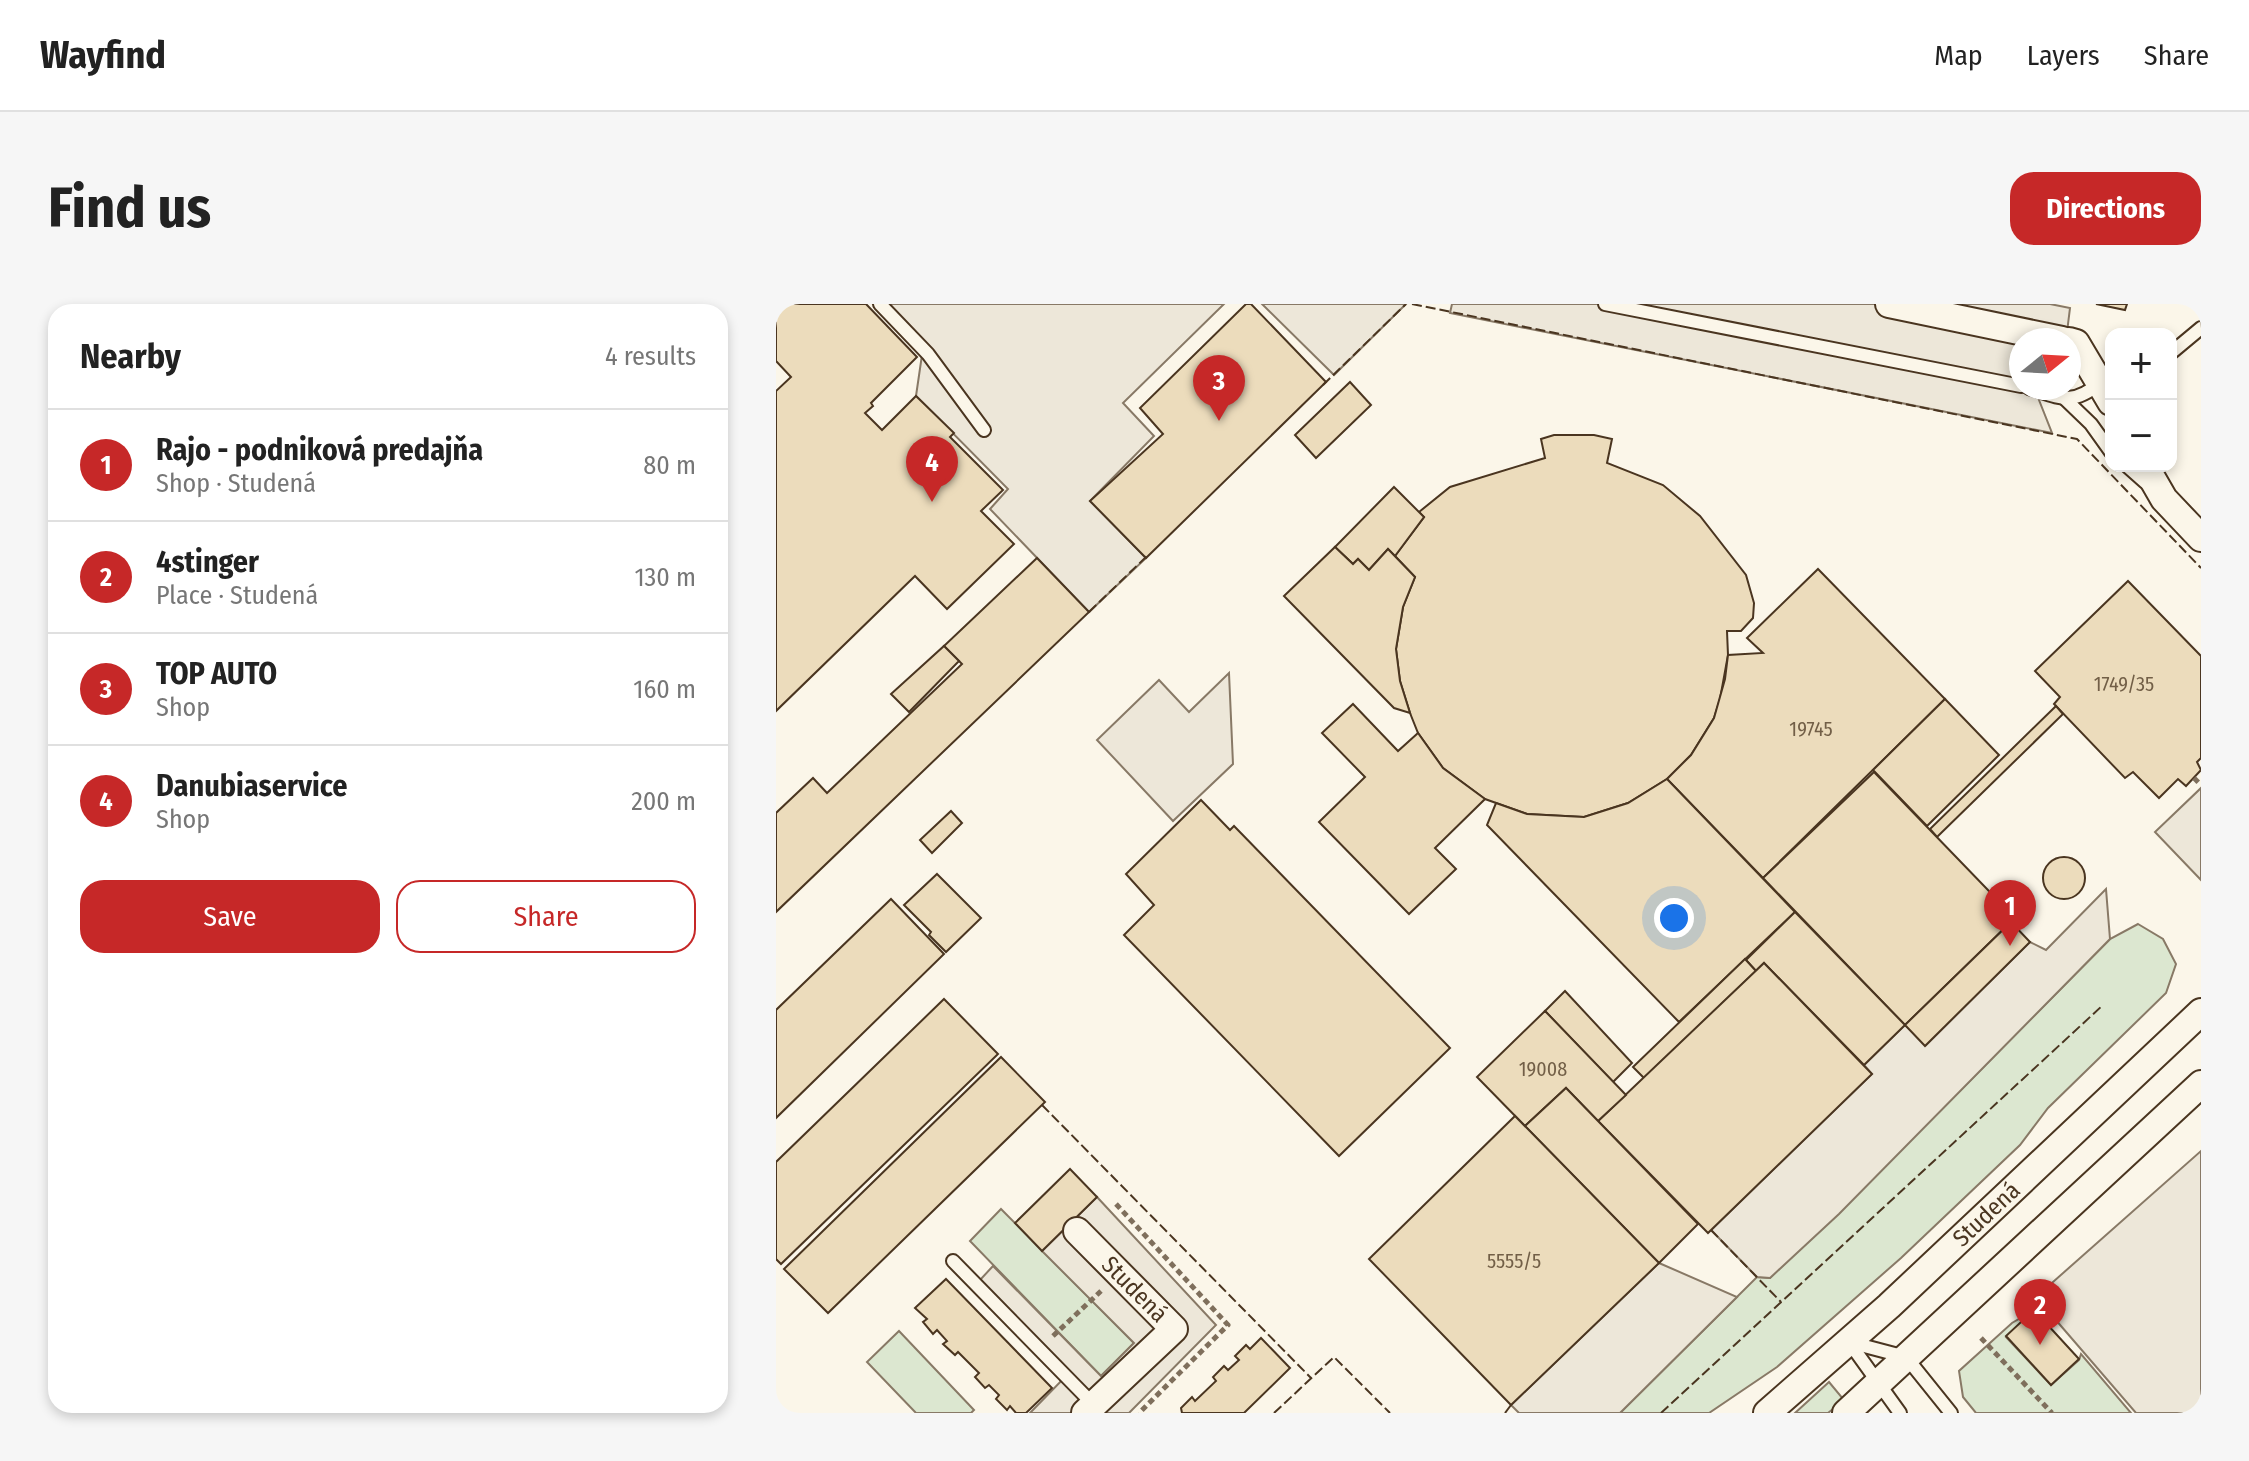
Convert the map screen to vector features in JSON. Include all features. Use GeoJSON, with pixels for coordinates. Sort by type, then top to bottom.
{"type":"FeatureCollection","features":[{"type":"Feature","properties":{"kind":"street"},"geometry":{"type":"LineString","coordinates":[[1889,304],[2009,329]]}},
{"type":"Feature","properties":{"kind":"street"},"geometry":{"type":"LineString","coordinates":[[2081,351],[2105,392]]}},
{"type":"Feature","properties":{"kind":"street"},"geometry":{"type":"LineString","coordinates":[[2148,472],[2164,499],[2201,538]]}},
{"type":"Feature","properties":{"kind":"street","name":"Studená"},"geometry":{"type":"LineString","coordinates":[[1767,1413],[1849,1342],[2201,1012]]}},
{"type":"Feature","properties":{"kind":"street","name":"Studená"},"geometry":{"type":"LineString","coordinates":[[1846,1413],[2201,1084]]}},
{"type":"Feature","properties":{"kind":"street","name":"Studená"},"geometry":{"type":"LineString","coordinates":[[1077,1231],[1174,1329],[1090,1409]]}},
{"type":"Feature","properties":{"kind":"lane"},"geometry":{"type":"LineString","coordinates":[[880,304],[928,354],[984,430]]}},
{"type":"Feature","properties":{"kind":"lane"},"geometry":{"type":"LineString","coordinates":[[1605,304],[2009,384]]}},
{"type":"Feature","properties":{"kind":"lane"},"geometry":{"type":"LineString","coordinates":[[2177,348],[2201,328]]}},
{"type":"Feature","properties":{"kind":"lane"},"geometry":{"type":"LineString","coordinates":[[2081,396],[2105,392]]}},
{"type":"Feature","properties":{"kind":"lane"},"geometry":{"type":"LineString","coordinates":[[2066,400],[2091,424],[2105,444]]}},
{"type":"Feature","properties":{"kind":"lane"},"geometry":{"type":"LineString","coordinates":[[2134,472],[2164,499]]}},
{"type":"Feature","properties":{"kind":"lane"},"geometry":{"type":"LineString","coordinates":[[953,1261],[1040,1350],[1090,1409]]}},
{"type":"Feature","properties":{"kind":"lane"},"geometry":{"type":"LineString","coordinates":[[1849,1342],[1906,1357],[1951,1413]]}},
{"type":"Feature","properties":{"kind":"lane"},"geometry":{"type":"LineString","coordinates":[[1849,1342],[1900,1413]]}},
{"type":"Feature","properties":{"kind":"path"},"geometry":{"type":"LineString","coordinates":[[2194,778],[2201,785]]}},
{"type":"Feature","properties":{"kind":"path"},"geometry":{"type":"LineString","coordinates":[[1040,1350],[1119,1273]]}},
{"type":"Feature","properties":{"kind":"path"},"geometry":{"type":"LineString","coordinates":[[1981,1338],[2052,1413]]}},
{"type":"Feature","properties":{"kind":"green space"},"geometry":{"type":"Polygon","coordinates":[[[2138,924],[2163,939],[2176,964],[2166,993],[2048,1108],[2020,1145],[1901,1258],[1777,1367],[1709,1413],[1620,1413],[1757,1277],[1770,1278],[2110,939],[2138,924]]]}},
{"type":"Feature","properties":{"kind":"green space"},"geometry":{"type":"Polygon","coordinates":[[[1001,1209],[1134,1343],[1101,1376],[970,1241],[1001,1209]]]}},
{"type":"Feature","properties":{"kind":"green space"},"geometry":{"type":"Polygon","coordinates":[[[2034,1310],[2006,1337],[2051,1385],[2079,1360],[2081,1354],[2131,1413],[1976,1413],[1963,1397],[1959,1371],[2012,1323],[2034,1310]]]}},
{"type":"Feature","properties":{"kind":"green space"},"geometry":{"type":"Polygon","coordinates":[[[899,1331],[974,1410],[971,1413],[916,1413],[867,1362],[899,1331]]]}},
{"type":"Feature","properties":{"kind":"green space"},"geometry":{"type":"Polygon","coordinates":[[[1829,1382],[1844,1400],[1828,1413],[1795,1413],[1829,1382]]]}},
{"type":"Feature","properties":{"kind":"shaded area"},"geometry":{"type":"Polygon","coordinates":[[[873,304],[1224,304],[1123,403],[1154,436],[1090,501],[1146,558],[1089,612],[990,509],[1008,489],[916,396],[922,355],[873,304]]]}},
{"type":"Feature","properties":{"kind":"shaded area"},"geometry":{"type":"Polygon","coordinates":[[[1262,304],[1406,304],[1334,375],[1262,304]]]}},
{"type":"Feature","properties":{"kind":"shaded area"},"geometry":{"type":"Polygon","coordinates":[[[1452,304],[2050,304],[2070,308],[2068,328],[2009,328],[2009,400],[2039,400],[2052,433],[1450,313],[1452,304]]]}},
{"type":"Feature","properties":{"kind":"shaded area"},"geometry":{"type":"Polygon","coordinates":[[[1229,673],[1233,764],[1173,821],[1097,740],[1159,680],[1189,712],[1229,673]]]}},
{"type":"Feature","properties":{"kind":"shaded area"},"geometry":{"type":"Polygon","coordinates":[[[2201,788],[2201,880],[2155,832],[2201,788]]]}},
{"type":"Feature","properties":{"kind":"shaded area"},"geometry":{"type":"Polygon","coordinates":[[[2106,889],[2110,939],[1839,1214],[1770,1278],[1757,1277],[1711,1230],[1872,1074],[1864,1065],[1905,1025],[1926,1045],[2030,942],[2046,950],[2106,889]]]}},
{"type":"Feature","properties":{"kind":"shaded area"},"geometry":{"type":"Polygon","coordinates":[[[2201,1151],[2201,1410],[2198,1413],[2136,1413],[2036,1297],[2201,1151]]]}},
{"type":"Feature","properties":{"kind":"shaded area"},"geometry":{"type":"Polygon","coordinates":[[[1097,1197],[1216,1325],[1129,1413],[1030,1413],[1069,1373],[980,1280],[993,1266],[1101,1376],[1134,1343],[1042,1251],[1097,1197]]]}},
{"type":"Feature","properties":{"kind":"shaded area"},"geometry":{"type":"Polygon","coordinates":[[[1659,1263],[1737,1297],[1620,1413],[1519,1413],[1511,1405],[1659,1263]]]}},
{"type":"Feature","properties":{"kind":"building"},"geometry":{"type":"Polygon","coordinates":[[[776,304],[866,304],[917,357],[871,403],[873,406],[865,413],[882,430],[916,396],[954,433],[950,437],[1003,490],[981,511],[1014,544],[947,609],[915,576],[776,711],[776,391],[791,377],[776,361],[776,304]]]}},
{"type":"Feature","properties":{"kind":"building"},"geometry":{"type":"Polygon","coordinates":[[[1246,304],[1251,304],[1326,382],[1146,558],[1090,501],[1163,434],[1140,408],[1246,304]]]}},
{"type":"Feature","properties":{"kind":"building"},"geometry":{"type":"Polygon","coordinates":[[[2096,304],[2127,304],[2125,310],[2096,304]]]}},
{"type":"Feature","properties":{"kind":"building"},"geometry":{"type":"Polygon","coordinates":[[[1350,382],[1371,405],[1316,458],[1295,435],[1350,382]]]}},
{"type":"Feature","properties":{"kind":"building"},"geometry":{"type":"Polygon","coordinates":[[[1554,435],[1594,435],[1612,439],[1607,463],[1663,485],[1700,516],[1746,575],[1754,603],[1753,618],[1741,631],[1727,631],[1728,655],[1720,699],[1714,718],[1691,755],[1667,779],[1628,803],[1584,817],[1527,814],[1485,799],[1443,768],[1418,733],[1410,713],[1400,681],[1396,649],[1403,607],[1415,577],[1395,556],[1424,517],[1419,512],[1450,487],[1545,458],[1541,439],[1554,435]]]}},
{"type":"Feature","properties":{"kind":"building"},"geometry":{"type":"Polygon","coordinates":[[[1394,487],[1424,517],[1395,556],[1388,549],[1369,570],[1358,559],[1353,564],[1335,547],[1394,487]]]}},
{"type":"Feature","properties":{"kind":"building"},"geometry":{"type":"Polygon","coordinates":[[[1335,547],[1353,564],[1358,559],[1369,570],[1388,549],[1415,577],[1403,607],[1396,649],[1400,681],[1410,713],[1394,708],[1284,596],[1335,547]]]}},
{"type":"Feature","properties":{"kind":"building"},"geometry":{"type":"Polygon","coordinates":[[[1037,558],[1089,612],[776,912],[776,813],[813,778],[827,793],[962,664],[944,646],[1037,558]]]}},
{"type":"Feature","properties":{"kind":"building"},"geometry":{"type":"Polygon","coordinates":[[[1818,569],[1945,699],[1763,878],[1667,779],[1691,755],[1714,718],[1728,655],[1763,653],[1747,638],[1818,569]]]}},
{"type":"Feature","properties":{"kind":"building"},"geometry":{"type":"Polygon","coordinates":[[[2128,581],[2201,656],[2201,758],[2197,762],[2201,770],[2186,786],[2178,779],[2159,798],[2133,772],[2125,778],[2054,704],[2060,697],[2035,671],[2128,581]]]}},
{"type":"Feature","properties":{"kind":"building"},"geometry":{"type":"Polygon","coordinates":[[[944,646],[959,661],[909,712],[891,694],[944,646]]]}},
{"type":"Feature","properties":{"kind":"building"},"geometry":{"type":"Polygon","coordinates":[[[1945,699],[1999,755],[1927,826],[1873,770],[1945,699]]]}},
{"type":"Feature","properties":{"kind":"building"},"geometry":{"type":"Polygon","coordinates":[[[1353,704],[1398,751],[1418,733],[1443,768],[1485,799],[1435,848],[1456,869],[1409,914],[1319,822],[1365,777],[1322,733],[1353,704]]]}},
{"type":"Feature","properties":{"kind":"building"},"geometry":{"type":"Polygon","coordinates":[[[2056,706],[2063,714],[1937,837],[1930,829],[2056,706]]]}},
{"type":"Feature","properties":{"kind":"building"},"geometry":{"type":"Polygon","coordinates":[[[1874,772],[2015,918],[1905,1025],[1763,878],[1874,772]]]}},
{"type":"Feature","properties":{"kind":"building"},"geometry":{"type":"Polygon","coordinates":[[[1667,779],[1795,912],[1679,1022],[1487,825],[1496,803],[1527,814],[1584,817],[1628,803],[1667,779]]]}},
{"type":"Feature","properties":{"kind":"building"},"geometry":{"type":"Polygon","coordinates":[[[1201,800],[1230,830],[1234,826],[1450,1048],[1339,1156],[1124,935],[1154,905],[1126,874],[1201,800]]]}},
{"type":"Feature","properties":{"kind":"building"},"geometry":{"type":"Polygon","coordinates":[[[951,811],[962,823],[932,853],[920,840],[951,811]]]}},
{"type":"Feature","properties":{"kind":"building"},"geometry":{"type":"Polygon","coordinates":[[[2064,857],[2079,863],[2085,878],[2079,893],[2064,899],[2049,893],[2043,878],[2049,863],[2064,857]]]}},
{"type":"Feature","properties":{"kind":"building"},"geometry":{"type":"Polygon","coordinates":[[[937,874],[981,918],[946,952],[904,905],[937,874]]]}},
{"type":"Feature","properties":{"kind":"building"},"geometry":{"type":"Polygon","coordinates":[[[891,899],[944,954],[776,1118],[776,1010],[891,899]]]}},
{"type":"Feature","properties":{"kind":"building"},"geometry":{"type":"Polygon","coordinates":[[[1795,912],[1905,1025],[1864,1065],[1764,963],[1756,971],[1746,960],[1795,912]]]}},
{"type":"Feature","properties":{"kind":"building"},"geometry":{"type":"Polygon","coordinates":[[[2011,922],[2030,942],[1925,1046],[1905,1025],[2011,922]]]}},
{"type":"Feature","properties":{"kind":"building"},"geometry":{"type":"Polygon","coordinates":[[[1745,959],[1756,971],[1644,1078],[1633,1067],[1745,959]]]}},
{"type":"Feature","properties":{"kind":"building"},"geometry":{"type":"Polygon","coordinates":[[[1764,963],[1872,1074],[1708,1233],[1598,1121],[1764,963]]]}},
{"type":"Feature","properties":{"kind":"building"},"geometry":{"type":"Polygon","coordinates":[[[1565,991],[1632,1063],[1613,1082],[1545,1011],[1565,991]]]}},
{"type":"Feature","properties":{"kind":"building"},"geometry":{"type":"Polygon","coordinates":[[[944,999],[998,1054],[781,1264],[776,1259],[776,1162],[944,999]]]}},
{"type":"Feature","properties":{"kind":"building"},"geometry":{"type":"Polygon","coordinates":[[[1545,1011],[1626,1095],[1598,1121],[1566,1088],[1525,1126],[1477,1077],[1545,1011]]]}},
{"type":"Feature","properties":{"kind":"building"},"geometry":{"type":"Polygon","coordinates":[[[1001,1057],[1045,1102],[828,1313],[784,1269],[1001,1057]]]}},
{"type":"Feature","properties":{"kind":"building"},"geometry":{"type":"Polygon","coordinates":[[[1566,1088],[1698,1224],[1659,1263],[1525,1126],[1566,1088]]]}},
{"type":"Feature","properties":{"kind":"building"},"geometry":{"type":"Polygon","coordinates":[[[1515,1116],[1659,1263],[1511,1405],[1369,1259],[1515,1116]]]}},
{"type":"Feature","properties":{"kind":"building"},"geometry":{"type":"Polygon","coordinates":[[[1070,1169],[1097,1197],[1042,1251],[1015,1223],[1070,1169]]]}},
{"type":"Feature","properties":{"kind":"building"},"geometry":{"type":"Polygon","coordinates":[[[946,1279],[1052,1388],[1026,1413],[1016,1413],[1010,1406],[1007,1410],[996,1399],[999,1395],[989,1385],[985,1388],[975,1377],[979,1373],[958,1352],[955,1355],[943,1344],[947,1341],[937,1330],[933,1334],[923,1322],[927,1319],[915,1308],[946,1279]]]}},
{"type":"Feature","properties":{"kind":"building"},"geometry":{"type":"Polygon","coordinates":[[[2034,1310],[2079,1359],[2051,1385],[2006,1336],[2034,1310]]]}},
{"type":"Feature","properties":{"kind":"building"},"geometry":{"type":"Polygon","coordinates":[[[1261,1338],[1290,1368],[1244,1413],[1182,1413],[1181,1408],[1192,1397],[1195,1401],[1216,1381],[1213,1377],[1224,1366],[1228,1370],[1239,1360],[1235,1356],[1246,1345],[1250,1349],[1261,1338]]]}},
{"type":"Feature","properties":{"kind":"fence"},"geometry":{"type":"LineString","coordinates":[[1323,385],[1406,304]]}},
{"type":"Feature","properties":{"kind":"fence"},"geometry":{"type":"LineString","coordinates":[[1412,304],[2077,439],[2201,568]]}},
{"type":"Feature","properties":{"kind":"fence"},"geometry":{"type":"LineString","coordinates":[[1089,612],[1148,555]]}},
{"type":"Feature","properties":{"kind":"fence"},"geometry":{"type":"LineString","coordinates":[[1661,1413],[2103,1005]]}},
{"type":"Feature","properties":{"kind":"fence"},"geometry":{"type":"LineString","coordinates":[[1042,1105],[1311,1378]]}},
{"type":"Feature","properties":{"kind":"fence"},"geometry":{"type":"LineString","coordinates":[[1711,1230],[1781,1302]]}},
{"type":"Feature","properties":{"kind":"fence"},"geometry":{"type":"LineString","coordinates":[[1274,1413],[1334,1357],[1390,1413]]}},
{"type":"Feature","properties":{"kind":"fence"},"geometry":{"type":"LineString","coordinates":[[1505,1413],[1511,1405]]}},
{"type":"Feature","properties":{"kind":"place","name":"TOP AUTO"},"geometry":{"type":"Point","coordinates":[1219,421]}},
{"type":"Feature","properties":{"kind":"place","name":"Danubiaservice"},"geometry":{"type":"Point","coordinates":[932,502]}},
{"type":"Feature","properties":{"kind":"place","name":"Rajo - podniková predajňa"},"geometry":{"type":"Point","coordinates":[2010,946]}},
{"type":"Feature","properties":{"kind":"place","name":"4stinger"},"geometry":{"type":"Point","coordinates":[2040,1345]}}]}
